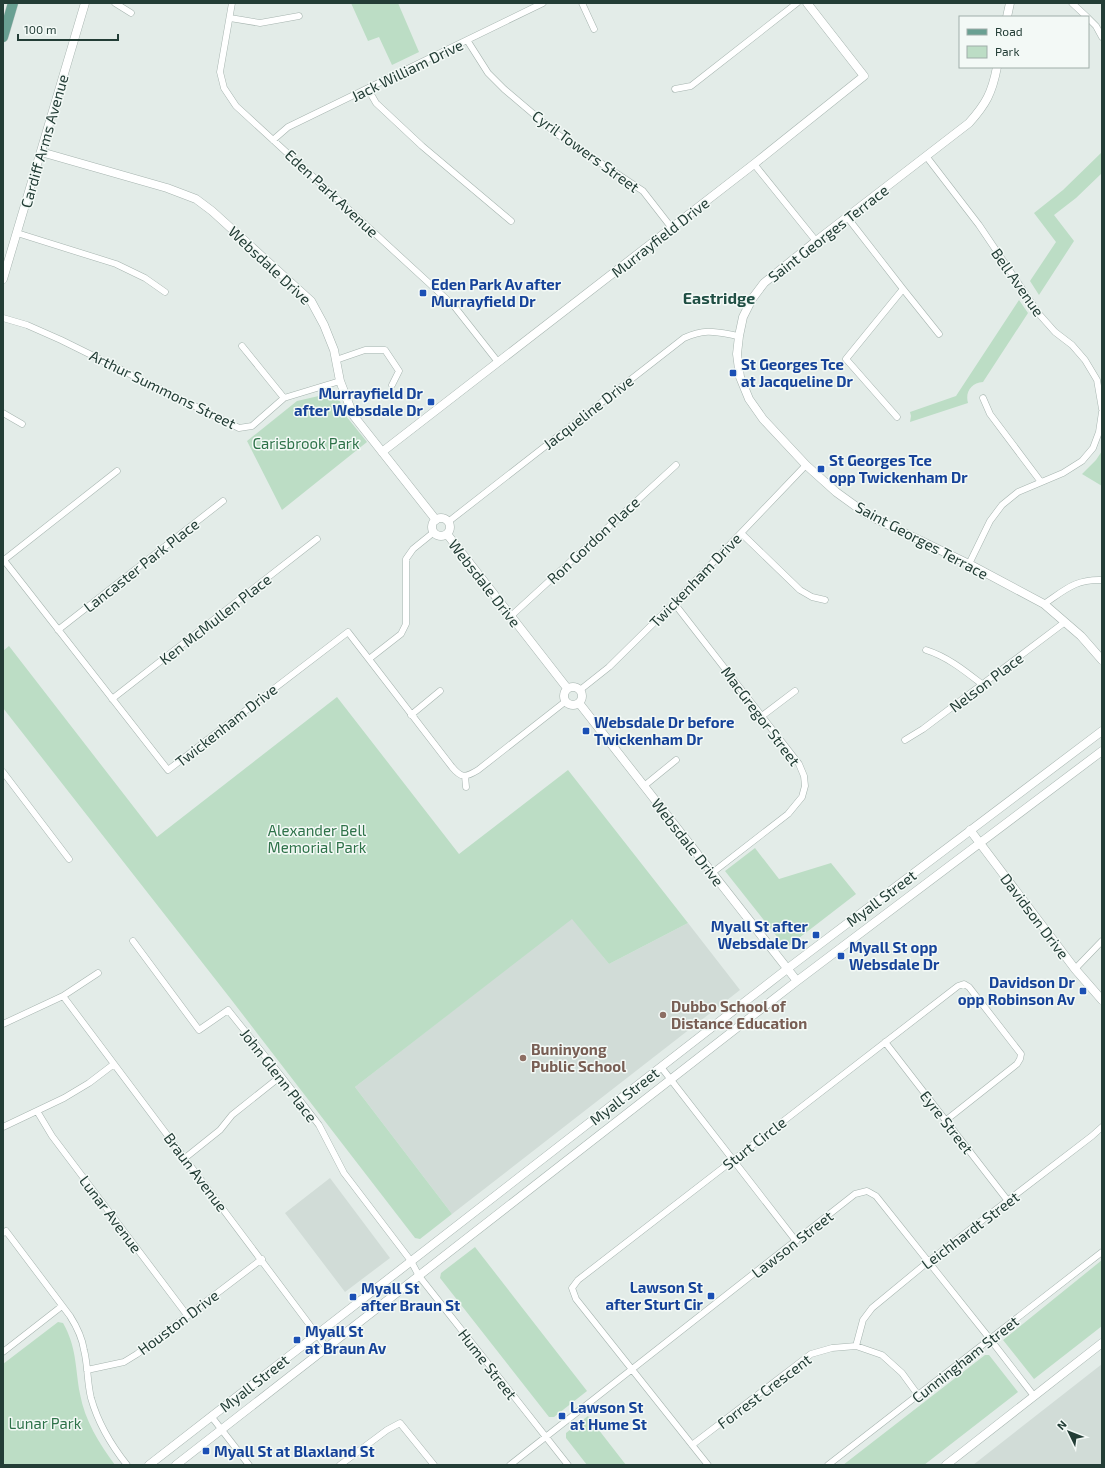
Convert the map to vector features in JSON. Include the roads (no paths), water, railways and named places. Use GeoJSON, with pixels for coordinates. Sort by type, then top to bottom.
{"type":"FeatureCollection","features":[{"type":"Feature","properties":{"kind":"main road"},"geometry":{"type":"LineString","coordinates":[[3,37],[13,3]]}},
{"type":"Feature","properties":{"kind":"street","name":"Cardiff Arms Avenue"},"geometry":{"type":"LineString","coordinates":[[3,279],[85,3]]}},
{"type":"Feature","properties":{"kind":"street"},"geometry":{"type":"LineString","coordinates":[[115,3],[131,12]]}},
{"type":"Feature","properties":{"kind":"street","name":"Eden Park Avenue"},"geometry":{"type":"LineString","coordinates":[[232,3],[220,72],[224,88],[236,106],[454,306],[498,362]]}},
{"type":"Feature","properties":{"kind":"street","name":"Jack William Drive"},"geometry":{"type":"LineString","coordinates":[[273,140],[288,127],[368,90],[543,3]]}},
{"type":"Feature","properties":{"kind":"street"},"geometry":{"type":"LineString","coordinates":[[582,3],[594,29]]}},
{"type":"Feature","properties":{"kind":"street"},"geometry":{"type":"LineString","coordinates":[[675,89],[691,86],[797,3]]}},
{"type":"Feature","properties":{"kind":"street","name":"Murrayfield Drive"},"geometry":{"type":"LineString","coordinates":[[382,452],[754,164],[864,76],[807,3]]}},
{"type":"Feature","properties":{"kind":"street"},"geometry":{"type":"LineString","coordinates":[[1007,16],[1010,3]]}},
{"type":"Feature","properties":{"kind":"street"},"geometry":{"type":"LineString","coordinates":[[1072,3],[1085,16]]}},
{"type":"Feature","properties":{"kind":"street"},"geometry":{"type":"LineString","coordinates":[[230,18],[260,23],[299,16]]}},
{"type":"Feature","properties":{"kind":"street"},"geometry":{"type":"LineString","coordinates":[[1089,20],[1096,26],[1102,37]]}},
{"type":"Feature","properties":{"kind":"street","name":"Cyril Towers Street"},"geometry":{"type":"LineString","coordinates":[[467,40],[488,73],[504,89],[557,134],[642,191],[671,228]]}},
{"type":"Feature","properties":{"kind":"street","name":"Saint Georges Terrace"},"geometry":{"type":"LineString","coordinates":[[997,68],[989,97],[969,123],[764,283],[752,299],[743,317],[737,354],[740,377],[750,399],[763,419],[806,466],[836,492],[865,513],[969,564],[1044,604],[1081,636],[1102,660]]}},
{"type":"Feature","properties":{"kind":"street"},"geometry":{"type":"LineString","coordinates":[[368,90],[376,103],[422,146],[511,221]]}},
{"type":"Feature","properties":{"kind":"street","name":"Websdale Drive"},"geometry":{"type":"LineString","coordinates":[[41,152],[167,188],[196,199],[212,211],[311,301],[324,325],[334,350],[340,381],[353,415],[436,520]]}},
{"type":"Feature","properties":{"kind":"street","name":"Bell Avenue"},"geometry":{"type":"LineString","coordinates":[[926,156],[979,225],[1039,314],[1055,332],[1072,345],[1085,360],[1097,380],[1102,409]]}},
{"type":"Feature","properties":{"kind":"street"},"geometry":{"type":"LineString","coordinates":[[754,164],[816,241]]}},
{"type":"Feature","properties":{"kind":"street"},"geometry":{"type":"LineString","coordinates":[[847,217],[902,289],[939,334]]}},
{"type":"Feature","properties":{"kind":"street"},"geometry":{"type":"LineString","coordinates":[[17,233],[116,264],[146,278],[165,292]]}},
{"type":"Feature","properties":{"kind":"street"},"geometry":{"type":"LineString","coordinates":[[897,417],[846,359],[902,289]]}},
{"type":"Feature","properties":{"kind":"street","name":"Arthur Summons Street"},"geometry":{"type":"LineString","coordinates":[[3,318],[27,325],[61,340],[239,428],[252,426],[284,398],[340,381]]}},
{"type":"Feature","properties":{"kind":"street","name":"Jacqueline Drive"},"geometry":{"type":"LineString","coordinates":[[448,522],[684,338],[696,332],[707,331],[739,336]]}},
{"type":"Feature","properties":{"kind":"street"},"geometry":{"type":"LineString","coordinates":[[242,346],[284,398]]}},
{"type":"Feature","properties":{"kind":"street"},"geometry":{"type":"LineString","coordinates":[[336,360],[365,350],[385,350],[399,371],[392,385]]}},
{"type":"Feature","properties":{"kind":"street"},"geometry":{"type":"LineString","coordinates":[[983,398],[990,414],[1042,482]]}},
{"type":"Feature","properties":{"kind":"street"},"geometry":{"type":"LineString","coordinates":[[969,564],[990,521],[1002,505],[1018,492],[1064,473],[1082,461],[1093,448],[1099,432],[1102,412]]}},
{"type":"Feature","properties":{"kind":"street"},"geometry":{"type":"LineString","coordinates":[[3,413],[22,424]]}},
{"type":"Feature","properties":{"kind":"street","name":"Ron Gordon Place"},"geometry":{"type":"LineString","coordinates":[[511,616],[676,465]]}},
{"type":"Feature","properties":{"kind":"street","name":"Twickenham Drive"},"geometry":{"type":"LineString","coordinates":[[580,690],[609,667],[674,603],[806,466]]}},
{"type":"Feature","properties":{"kind":"street"},"geometry":{"type":"LineString","coordinates":[[4,559],[117,471]]}},
{"type":"Feature","properties":{"kind":"street","name":"Lancaster Park Place"},"geometry":{"type":"LineString","coordinates":[[58,630],[223,501]]}},
{"type":"Feature","properties":{"kind":"street"},"geometry":{"type":"LineString","coordinates":[[444,518],[448,522],[450,530],[447,534],[441,536],[434,532],[432,527],[436,520],[444,518]]}},
{"type":"Feature","properties":{"kind":"street"},"geometry":{"type":"LineString","coordinates":[[369,659],[401,634],[406,624],[406,559],[413,549],[434,532]]}},
{"type":"Feature","properties":{"kind":"street"},"geometry":{"type":"LineString","coordinates":[[741,533],[800,590],[812,597],[825,600]]}},
{"type":"Feature","properties":{"kind":"street","name":"Websdale Drive"},"geometry":{"type":"LineString","coordinates":[[447,534],[567,688]]}},
{"type":"Feature","properties":{"kind":"street","name":"Ken McMullen Place"},"geometry":{"type":"LineString","coordinates":[[112,699],[317,539]]}},
{"type":"Feature","properties":{"kind":"street","name":"Twickenham Drive"},"geometry":{"type":"LineString","coordinates":[[4,559],[168,770],[348,632],[452,767],[461,775],[465,776]]}},
{"type":"Feature","properties":{"kind":"street"},"geometry":{"type":"LineString","coordinates":[[1044,604],[1078,582],[1102,580]]}},
{"type":"Feature","properties":{"kind":"street","name":"MacGregor Street"},"geometry":{"type":"LineString","coordinates":[[674,603],[799,764],[804,776],[805,786],[802,797],[788,814],[712,873]]}},
{"type":"Feature","properties":{"kind":"street","name":"Nelson Place"},"geometry":{"type":"LineString","coordinates":[[905,740],[923,730],[1065,622]]}},
{"type":"Feature","properties":{"kind":"street"},"geometry":{"type":"LineString","coordinates":[[926,650],[937,654],[963,669],[983,685]]}},
{"type":"Feature","properties":{"kind":"street"},"geometry":{"type":"LineString","coordinates":[[573,686],[580,690],[582,695],[579,703],[571,704],[566,701],[564,694],[567,688],[573,686]]}},
{"type":"Feature","properties":{"kind":"street"},"geometry":{"type":"LineString","coordinates":[[411,714],[440,691]]}},
{"type":"Feature","properties":{"kind":"street"},"geometry":{"type":"LineString","coordinates":[[762,716],[795,691]]}},
{"type":"Feature","properties":{"kind":"street"},"geometry":{"type":"LineString","coordinates":[[466,788],[465,776],[478,770],[566,701]]}},
{"type":"Feature","properties":{"kind":"street","name":"Websdale Drive"},"geometry":{"type":"LineString","coordinates":[[579,703],[797,981]]}},
{"type":"Feature","properties":{"kind":"street","name":"Myall Street"},"geometry":{"type":"LineString","coordinates":[[149,1465],[788,969],[1102,731]]}},
{"type":"Feature","properties":{"kind":"street","name":"Myall Street"},"geometry":{"type":"LineString","coordinates":[[176,1465],[797,981],[1102,751]]}},
{"type":"Feature","properties":{"kind":"street"},"geometry":{"type":"LineString","coordinates":[[644,786],[676,760]]}},
{"type":"Feature","properties":{"kind":"street"},"geometry":{"type":"LineString","coordinates":[[3,772],[69,859]]}},
{"type":"Feature","properties":{"kind":"street","name":"Davidson Drive"},"geometry":{"type":"LineString","coordinates":[[970,830],[1075,969],[1102,1000]]}},
{"type":"Feature","properties":{"kind":"street"},"geometry":{"type":"LineString","coordinates":[[1075,969],[1102,941]]}},
{"type":"Feature","properties":{"kind":"street","name":"John Glenn Place"},"geometry":{"type":"LineString","coordinates":[[133,942],[199,1030],[228,1010],[319,1125],[344,1173],[411,1261]]}},
{"type":"Feature","properties":{"kind":"street"},"geometry":{"type":"LineString","coordinates":[[3,1024],[64,996],[98,973]]}},
{"type":"Feature","properties":{"kind":"street","name":"Sturt Circle"},"geometry":{"type":"LineString","coordinates":[[708,1465],[576,1299],[572,1288],[578,1280],[958,986],[964,984],[969,987],[1020,1054],[1020,1059],[1017,1064],[945,1120]]}},
{"type":"Feature","properties":{"kind":"street","name":"Braun Avenue"},"geometry":{"type":"LineString","coordinates":[[64,996],[327,1348]]}},
{"type":"Feature","properties":{"kind":"street","name":"Eyre Street"},"geometry":{"type":"LineString","coordinates":[[885,1042],[1008,1201]]}},
{"type":"Feature","properties":{"kind":"street"},"geometry":{"type":"LineString","coordinates":[[3,1127],[64,1098],[89,1083],[114,1064]]}},
{"type":"Feature","properties":{"kind":"street"},"geometry":{"type":"LineString","coordinates":[[661,1067],[796,1241]]}},
{"type":"Feature","properties":{"kind":"street"},"geometry":{"type":"LineString","coordinates":[[185,1158],[220,1130],[232,1115],[281,1076]]}},
{"type":"Feature","properties":{"kind":"street","name":"Lunar Avenue"},"geometry":{"type":"LineString","coordinates":[[37,1111],[52,1136],[187,1315]]}},
{"type":"Feature","properties":{"kind":"street","name":"Leichhardt Street"},"geometry":{"type":"LineString","coordinates":[[856,1346],[863,1320],[872,1308],[928,1261],[1092,1136],[1102,1126]]}},
{"type":"Feature","properties":{"kind":"street","name":"Lawson Street"},"geometry":{"type":"LineString","coordinates":[[510,1465],[854,1194],[867,1191],[876,1196],[1034,1396]]}},
{"type":"Feature","properties":{"kind":"street"},"geometry":{"type":"LineString","coordinates":[[3,1233],[6,1231],[77,1327],[85,1351],[91,1397],[96,1414],[107,1436],[127,1465]]}},
{"type":"Feature","properties":{"kind":"street","name":"Cunningham Street"},"geometry":{"type":"LineString","coordinates":[[828,1465],[1102,1252]]}},
{"type":"Feature","properties":{"kind":"street","name":"Houston Drive"},"geometry":{"type":"LineString","coordinates":[[87,1370],[124,1362],[262,1259]]}},
{"type":"Feature","properties":{"kind":"street","name":"Hume Street"},"geometry":{"type":"LineString","coordinates":[[411,1261],[419,1276],[568,1465]]}},
{"type":"Feature","properties":{"kind":"street"},"geometry":{"type":"LineString","coordinates":[[3,1352],[62,1306]]}},
{"type":"Feature","properties":{"kind":"street"},"geometry":{"type":"LineString","coordinates":[[946,1465],[1102,1343]]}},
{"type":"Feature","properties":{"kind":"street","name":"Forrest Crescent"},"geometry":{"type":"LineString","coordinates":[[692,1445],[811,1354],[832,1348],[856,1346],[882,1355],[902,1373],[918,1395]]}},
{"type":"Feature","properties":{"kind":"street"},"geometry":{"type":"LineString","coordinates":[[211,1416],[249,1465]]}},
{"type":"Feature","properties":{"kind":"street"},"geometry":{"type":"LineString","coordinates":[[340,1465],[387,1430],[400,1423],[434,1465]]}},
{"type":"Feature","properties":{"kind":"place","name":"Eden Park Av after Murrayfield Dr"},"geometry":{"type":"Point","coordinates":[423,293]}},
{"type":"Feature","properties":{"kind":"place","name":"St Georges Tce at Jacqueline Dr"},"geometry":{"type":"Point","coordinates":[733,373]}},
{"type":"Feature","properties":{"kind":"place","name":"Murrayfield Dr after Websdale Dr"},"geometry":{"type":"Point","coordinates":[431,402]}},
{"type":"Feature","properties":{"kind":"place","name":"St Georges Tce opp Twickenham Dr"},"geometry":{"type":"Point","coordinates":[821,469]}},
{"type":"Feature","properties":{"kind":"place","name":"Websdale Dr before Twickenham Dr"},"geometry":{"type":"Point","coordinates":[586,731]}},
{"type":"Feature","properties":{"kind":"place","name":"Myall St after Websdale Dr"},"geometry":{"type":"Point","coordinates":[816,935]}},
{"type":"Feature","properties":{"kind":"place","name":"Myall St opp Websdale Dr"},"geometry":{"type":"Point","coordinates":[841,956]}},
{"type":"Feature","properties":{"kind":"place","name":"Davidson Dr opp Robinson Av"},"geometry":{"type":"Point","coordinates":[1083,991]}},
{"type":"Feature","properties":{"kind":"place","name":"Dubbo School of Distance Education"},"geometry":{"type":"Point","coordinates":[663,1015]}},
{"type":"Feature","properties":{"kind":"place","name":"Buninyong Public School"},"geometry":{"type":"Point","coordinates":[523,1058]}},
{"type":"Feature","properties":{"kind":"place","name":"Lawson St after Sturt Cir"},"geometry":{"type":"Point","coordinates":[711,1296]}},
{"type":"Feature","properties":{"kind":"place","name":"Myall St after Braun St"},"geometry":{"type":"Point","coordinates":[353,1297]}},
{"type":"Feature","properties":{"kind":"place","name":"Myall St at Braun Av"},"geometry":{"type":"Point","coordinates":[297,1340]}},
{"type":"Feature","properties":{"kind":"place","name":"Lawson St at Hume St"},"geometry":{"type":"Point","coordinates":[562,1416]}},
{"type":"Feature","properties":{"kind":"place","name":"Myall St at Blaxland St"},"geometry":{"type":"Point","coordinates":[206,1451]}},
{"type":"Feature","properties":{"kind":"district","name":"Eastridge"},"geometry":{"type":"Point","coordinates":[719,297]}},
{"type":"Feature","properties":{"kind":"park label","name":"Carisbrook Park"},"geometry":{"type":"Point","coordinates":[306,443]}},
{"type":"Feature","properties":{"kind":"park label","name":"Alexander Bell Memorial Park"},"geometry":{"type":"Point","coordinates":[317,838]}},
{"type":"Feature","properties":{"kind":"park label","name":"Lunar Park"},"geometry":{"type":"Point","coordinates":[45,1423]}}]}
